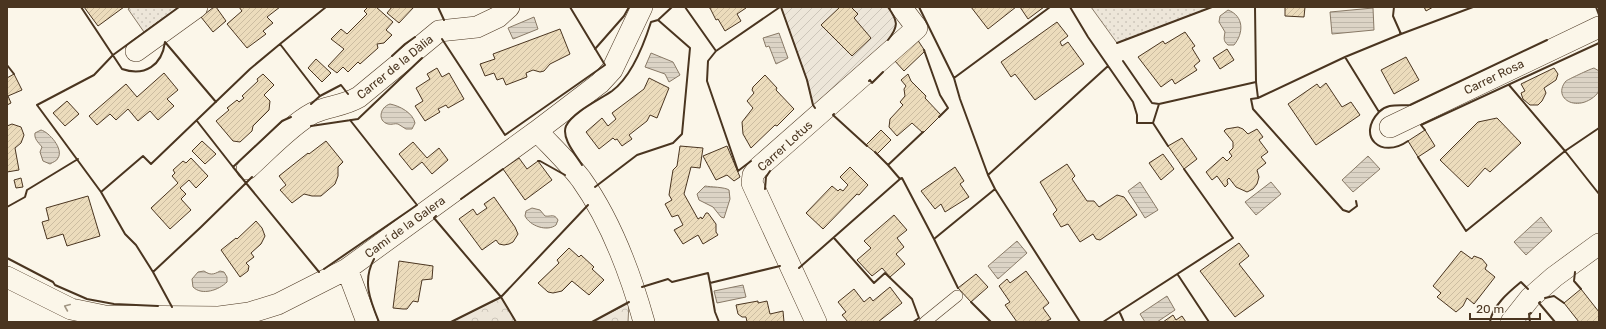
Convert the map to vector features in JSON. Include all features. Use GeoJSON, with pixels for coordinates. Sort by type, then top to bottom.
{"type":"FeatureCollection","features":[{"type":"Feature","properties":{"kind":"street"},"geometry":{"type":"LineString","coordinates":[[136,51],[197,7]]}},
{"type":"Feature","properties":{"kind":"street","name":"Carrer de la Dàlia"},"geometry":{"type":"LineString","coordinates":[[247,169],[311,114],[326,107],[346,104],[359,97],[439,31],[477,27],[498,17],[509,7]]}},
{"type":"Feature","properties":{"kind":"street","name":"Camí de la Galera"},"geometry":{"type":"LineString","coordinates":[[7,277],[71,309],[104,319],[219,317],[249,313],[278,304],[347,268],[538,131],[600,83],[609,74],[618,59],[642,7]]}},
{"type":"Feature","properties":{"kind":"street","name":"Carrer Lotus"},"geometry":{"type":"LineString","coordinates":[[816,322],[752,183],[753,175],[758,168],[917,28],[901,7]]}},
{"type":"Feature","properties":{"kind":"street","name":"Carrer Rosa"},"geometry":{"type":"LineString","coordinates":[[1390,127],[1599,27]]}},
{"type":"Feature","properties":{"kind":"street"},"geometry":{"type":"LineString","coordinates":[[538,131],[580,177],[599,208],[612,233],[625,264],[644,322]]}},
{"type":"Feature","properties":{"kind":"street"},"geometry":{"type":"LineString","coordinates":[[1510,322],[1530,298],[1554,277],[1599,244]]}},
{"type":"Feature","properties":{"kind":"street"},"geometry":{"type":"LineString","coordinates":[[347,268],[367,322]]}},
{"type":"Feature","properties":{"kind":"lane"},"geometry":{"type":"LineString","coordinates":[[925,322],[958,296]]}},
{"type":"Feature","properties":{"kind":"green space"},"geometry":{"type":"Polygon","coordinates":[[[131,7],[179,7],[144,32],[128,9],[131,7]]]}},
{"type":"Feature","properties":{"kind":"green space"},"geometry":{"type":"Polygon","coordinates":[[[781,7],[888,7],[892,12],[896,25],[893,33],[886,43],[815,108],[807,80],[781,7]]]}},
{"type":"Feature","properties":{"kind":"green space"},"geometry":{"type":"Polygon","coordinates":[[[1091,7],[1212,7],[1117,43],[1091,7]]]}},
{"type":"Feature","properties":{"kind":"green space"},"geometry":{"type":"Polygon","coordinates":[[[501,297],[516,322],[451,322],[500,298],[501,297]]]}},
{"type":"Feature","properties":{"kind":"green space"},"geometry":{"type":"Polygon","coordinates":[[[629,303],[628,322],[592,322],[629,303]]]}},
{"type":"Feature","properties":{"kind":"shaded area"},"geometry":{"type":"Polygon","coordinates":[[[1373,8],[1374,30],[1332,34],[1330,12],[1373,8]]]}},
{"type":"Feature","properties":{"kind":"shaded area"},"geometry":{"type":"Polygon","coordinates":[[[1228,10],[1237,16],[1241,25],[1240,35],[1234,45],[1228,45],[1225,42],[1225,32],[1219,22],[1220,16],[1228,10]]]}},
{"type":"Feature","properties":{"kind":"shaded area"},"geometry":{"type":"Polygon","coordinates":[[[534,17],[538,29],[513,39],[508,28],[534,17]]]}},
{"type":"Feature","properties":{"kind":"shaded area"},"geometry":{"type":"Polygon","coordinates":[[[779,33],[788,58],[776,64],[769,46],[766,47],[763,38],[779,33]]]}},
{"type":"Feature","properties":{"kind":"shaded area"},"geometry":{"type":"Polygon","coordinates":[[[651,53],[673,62],[680,75],[669,82],[665,74],[645,67],[651,53]]]}},
{"type":"Feature","properties":{"kind":"shaded area"},"geometry":{"type":"Polygon","coordinates":[[[1594,68],[1599,71],[1599,88],[1597,94],[1584,102],[1571,103],[1566,100],[1562,92],[1566,81],[1594,68]]]}},
{"type":"Feature","properties":{"kind":"shaded area"},"geometry":{"type":"Polygon","coordinates":[[[390,104],[402,108],[412,116],[415,123],[412,129],[406,129],[398,124],[388,124],[382,120],[382,111],[390,104]]]}},
{"type":"Feature","properties":{"kind":"shaded area"},"geometry":{"type":"Polygon","coordinates":[[[41,130],[55,141],[59,150],[56,161],[50,164],[43,161],[40,152],[42,147],[35,137],[35,133],[41,130]]]}},
{"type":"Feature","properties":{"kind":"shaded area"},"geometry":{"type":"Polygon","coordinates":[[[1368,156],[1380,169],[1353,192],[1342,180],[1368,156]]]}},
{"type":"Feature","properties":{"kind":"shaded area"},"geometry":{"type":"Polygon","coordinates":[[[1140,182],[1158,210],[1145,218],[1128,191],[1140,182]]]}},
{"type":"Feature","properties":{"kind":"shaded area"},"geometry":{"type":"Polygon","coordinates":[[[1271,182],[1281,194],[1256,215],[1245,202],[1271,182]]]}},
{"type":"Feature","properties":{"kind":"shaded area"},"geometry":{"type":"Polygon","coordinates":[[[705,186],[729,190],[730,199],[724,218],[721,217],[713,207],[699,200],[697,194],[705,186]]]}},
{"type":"Feature","properties":{"kind":"shaded area"},"geometry":{"type":"Polygon","coordinates":[[[532,208],[540,210],[545,216],[555,217],[558,220],[556,225],[544,228],[531,223],[525,216],[526,211],[532,208]]]}},
{"type":"Feature","properties":{"kind":"shaded area"},"geometry":{"type":"Polygon","coordinates":[[[1541,217],[1552,231],[1526,255],[1514,242],[1541,217]]]}},
{"type":"Feature","properties":{"kind":"shaded area"},"geometry":{"type":"Polygon","coordinates":[[[1017,241],[1027,253],[998,279],[988,266],[1017,241]]]}},
{"type":"Feature","properties":{"kind":"shaded area"},"geometry":{"type":"Polygon","coordinates":[[[204,271],[212,274],[220,271],[224,272],[227,277],[227,282],[224,285],[210,291],[197,290],[193,287],[192,279],[198,272],[204,271]]]}},
{"type":"Feature","properties":{"kind":"shaded area"},"geometry":{"type":"Polygon","coordinates":[[[743,285],[746,297],[717,303],[714,291],[743,285]]]}},
{"type":"Feature","properties":{"kind":"shaded area"},"geometry":{"type":"Polygon","coordinates":[[[1167,296],[1175,310],[1157,322],[1145,322],[1140,314],[1167,296]]]}},
{"type":"Feature","properties":{"kind":"building"},"geometry":{"type":"Polygon","coordinates":[[[84,7],[124,7],[98,26],[84,7]]]}},
{"type":"Feature","properties":{"kind":"building"},"geometry":{"type":"Polygon","coordinates":[[[216,7],[226,21],[213,32],[201,17],[216,7]]]}},
{"type":"Feature","properties":{"kind":"building"},"geometry":{"type":"Polygon","coordinates":[[[239,7],[280,7],[267,17],[273,23],[263,31],[266,34],[247,48],[227,24],[242,11],[239,7]]]}},
{"type":"Feature","properties":{"kind":"building"},"geometry":{"type":"Polygon","coordinates":[[[368,7],[376,7],[393,22],[386,30],[392,35],[384,43],[377,44],[378,48],[360,64],[358,62],[348,72],[343,67],[337,73],[328,66],[344,49],[331,39],[341,29],[347,34],[367,14],[364,11],[368,7]]]}},
{"type":"Feature","properties":{"kind":"building"},"geometry":{"type":"Polygon","coordinates":[[[392,7],[414,7],[399,23],[387,13],[392,7]]]}},
{"type":"Feature","properties":{"kind":"building"},"geometry":{"type":"Polygon","coordinates":[[[707,7],[746,8],[737,14],[741,21],[725,31],[718,19],[716,20],[710,8],[707,7]]]}},
{"type":"Feature","properties":{"kind":"building"},"geometry":{"type":"Polygon","coordinates":[[[840,7],[851,7],[858,14],[854,18],[871,38],[852,56],[821,25],[840,7]]]}},
{"type":"Feature","properties":{"kind":"building"},"geometry":{"type":"Polygon","coordinates":[[[971,7],[1016,7],[988,29],[971,7]]]}},
{"type":"Feature","properties":{"kind":"building"},"geometry":{"type":"Polygon","coordinates":[[[1020,7],[1044,7],[1028,19],[1020,7]]]}},
{"type":"Feature","properties":{"kind":"building"},"geometry":{"type":"Polygon","coordinates":[[[1285,7],[1305,7],[1304,17],[1285,16],[1285,7]]]}},
{"type":"Feature","properties":{"kind":"building"},"geometry":{"type":"Polygon","coordinates":[[[1424,7],[1433,7],[1426,11],[1424,7]]]}},
{"type":"Feature","properties":{"kind":"building"},"geometry":{"type":"Polygon","coordinates":[[[1057,22],[1068,36],[1060,42],[1062,46],[1068,42],[1084,64],[1035,100],[1015,74],[1011,77],[1001,62],[1057,22]]]}},
{"type":"Feature","properties":{"kind":"building"},"geometry":{"type":"Polygon","coordinates":[[[560,29],[570,54],[550,64],[544,71],[540,72],[533,70],[526,73],[527,77],[506,85],[503,78],[497,80],[494,73],[485,76],[480,64],[495,59],[493,54],[560,29]]]}},
{"type":"Feature","properties":{"kind":"building"},"geometry":{"type":"Polygon","coordinates":[[[1185,32],[1195,46],[1192,48],[1200,61],[1194,66],[1197,70],[1175,84],[1172,79],[1161,87],[1138,57],[1163,41],[1165,44],[1185,32]]]}},
{"type":"Feature","properties":{"kind":"building"},"geometry":{"type":"Polygon","coordinates":[[[917,39],[925,51],[904,71],[894,60],[917,39]]]}},
{"type":"Feature","properties":{"kind":"building"},"geometry":{"type":"Polygon","coordinates":[[[1227,49],[1234,60],[1220,69],[1213,58],[1227,49]]]}},
{"type":"Feature","properties":{"kind":"building"},"geometry":{"type":"Polygon","coordinates":[[[1406,57],[1419,80],[1394,94],[1381,70],[1406,57]]]}},
{"type":"Feature","properties":{"kind":"building"},"geometry":{"type":"Polygon","coordinates":[[[316,59],[331,73],[322,82],[308,68],[316,59]]]}},
{"type":"Feature","properties":{"kind":"building"},"geometry":{"type":"Polygon","coordinates":[[[437,68],[442,77],[449,73],[464,99],[448,108],[446,105],[438,109],[440,112],[425,121],[415,106],[423,101],[416,88],[430,79],[427,74],[437,68]]]}},
{"type":"Feature","properties":{"kind":"building"},"geometry":{"type":"Polygon","coordinates":[[[1554,68],[1558,74],[1556,80],[1544,88],[1546,93],[1538,105],[1530,105],[1523,99],[1521,93],[1525,91],[1521,84],[1554,68]]]}},
{"type":"Feature","properties":{"kind":"building"},"geometry":{"type":"Polygon","coordinates":[[[164,73],[178,90],[167,99],[174,106],[158,120],[150,111],[138,121],[128,109],[116,120],[110,114],[97,125],[89,116],[126,84],[137,97],[164,73]]]}},
{"type":"Feature","properties":{"kind":"building"},"geometry":{"type":"Polygon","coordinates":[[[14,74],[22,90],[8,96],[11,103],[7,105],[7,78],[14,74]]]}},
{"type":"Feature","properties":{"kind":"building"},"geometry":{"type":"Polygon","coordinates":[[[263,74],[274,85],[264,95],[270,101],[269,110],[253,126],[252,131],[240,142],[233,141],[216,121],[229,110],[227,108],[237,100],[239,102],[244,98],[242,96],[258,81],[257,79],[263,74]]]}},
{"type":"Feature","properties":{"kind":"building"},"geometry":{"type":"Polygon","coordinates":[[[908,74],[911,81],[926,96],[925,98],[941,115],[923,133],[912,123],[897,136],[889,127],[890,119],[903,105],[900,102],[905,96],[904,89],[906,86],[901,80],[908,74]]]}},
{"type":"Feature","properties":{"kind":"building"},"geometry":{"type":"Polygon","coordinates":[[[765,75],[777,88],[776,90],[794,109],[751,148],[743,134],[742,122],[753,108],[747,101],[754,93],[752,90],[753,87],[765,75]]]}},
{"type":"Feature","properties":{"kind":"building"},"geometry":{"type":"Polygon","coordinates":[[[649,78],[669,88],[657,118],[650,115],[647,121],[629,135],[632,139],[622,146],[617,139],[615,140],[613,138],[599,149],[586,132],[602,118],[608,126],[616,119],[612,113],[644,89],[649,78]]]}},
{"type":"Feature","properties":{"kind":"building"},"geometry":{"type":"Polygon","coordinates":[[[1326,83],[1342,107],[1351,102],[1360,115],[1316,145],[1288,104],[1317,84],[1320,88],[1326,83]]]}},
{"type":"Feature","properties":{"kind":"building"},"geometry":{"type":"Polygon","coordinates":[[[67,101],[79,114],[65,126],[53,113],[67,101]]]}},
{"type":"Feature","properties":{"kind":"building"},"geometry":{"type":"Polygon","coordinates":[[[1497,118],[1521,143],[1490,172],[1485,168],[1468,187],[1440,160],[1478,122],[1497,118]]]}},
{"type":"Feature","properties":{"kind":"building"},"geometry":{"type":"Polygon","coordinates":[[[12,124],[21,127],[24,135],[21,143],[15,148],[19,170],[7,172],[7,126],[12,124]]]}},
{"type":"Feature","properties":{"kind":"building"},"geometry":{"type":"Polygon","coordinates":[[[1238,127],[1243,129],[1248,134],[1257,129],[1263,137],[1259,140],[1268,152],[1261,157],[1266,163],[1257,170],[1259,177],[1257,184],[1253,189],[1247,192],[1236,187],[1229,178],[1227,180],[1228,184],[1225,187],[1217,176],[1212,180],[1206,172],[1223,157],[1227,161],[1232,156],[1229,152],[1233,148],[1233,142],[1224,131],[1226,129],[1238,127]]]}},
{"type":"Feature","properties":{"kind":"building"},"geometry":{"type":"Polygon","coordinates":[[[881,130],[891,140],[877,154],[866,145],[881,130]]]}},
{"type":"Feature","properties":{"kind":"building"},"geometry":{"type":"Polygon","coordinates":[[[1425,130],[1435,146],[1418,157],[1408,141],[1425,130]]]}},
{"type":"Feature","properties":{"kind":"building"},"geometry":{"type":"Polygon","coordinates":[[[1182,138],[1197,159],[1184,169],[1168,146],[1182,138]]]}},
{"type":"Feature","properties":{"kind":"building"},"geometry":{"type":"Polygon","coordinates":[[[202,141],[216,154],[205,164],[192,151],[202,141]]]}},
{"type":"Feature","properties":{"kind":"building"},"geometry":{"type":"Polygon","coordinates":[[[326,141],[343,162],[338,167],[338,176],[335,184],[321,196],[304,194],[292,203],[280,190],[286,185],[279,176],[326,141]]]}},
{"type":"Feature","properties":{"kind":"building"},"geometry":{"type":"Polygon","coordinates":[[[413,142],[427,158],[439,148],[448,160],[432,174],[422,162],[412,170],[399,154],[413,142]]]}},
{"type":"Feature","properties":{"kind":"building"},"geometry":{"type":"Polygon","coordinates":[[[680,146],[703,148],[700,168],[691,167],[684,194],[698,219],[701,217],[702,219],[706,213],[708,213],[716,224],[716,232],[718,235],[703,244],[698,235],[683,244],[674,230],[683,225],[678,215],[672,217],[665,204],[672,200],[669,195],[673,170],[677,166],[680,146]]]}},
{"type":"Feature","properties":{"kind":"building"},"geometry":{"type":"Polygon","coordinates":[[[727,146],[740,177],[734,181],[727,175],[716,180],[703,156],[727,146]]]}},
{"type":"Feature","properties":{"kind":"building"},"geometry":{"type":"Polygon","coordinates":[[[1163,154],[1174,169],[1161,180],[1149,163],[1163,154]]]}},
{"type":"Feature","properties":{"kind":"building"},"geometry":{"type":"Polygon","coordinates":[[[191,158],[208,176],[196,188],[189,180],[180,188],[186,194],[181,199],[191,210],[170,229],[151,208],[178,183],[172,176],[175,173],[173,170],[183,161],[186,163],[191,158]]]}},
{"type":"Feature","properties":{"kind":"building"},"geometry":{"type":"Polygon","coordinates":[[[519,158],[527,169],[538,161],[552,180],[525,200],[503,169],[519,158]]]}},
{"type":"Feature","properties":{"kind":"building"},"geometry":{"type":"Polygon","coordinates":[[[1067,164],[1075,176],[1072,179],[1087,201],[1094,201],[1099,207],[1117,195],[1124,197],[1137,215],[1100,240],[1096,239],[1093,234],[1080,242],[1068,224],[1061,227],[1053,214],[1057,210],[1040,182],[1067,164]]]}},
{"type":"Feature","properties":{"kind":"building"},"geometry":{"type":"Polygon","coordinates":[[[850,167],[868,185],[859,195],[857,194],[823,229],[806,213],[832,186],[838,191],[840,189],[843,191],[848,185],[840,177],[850,167]]]}},
{"type":"Feature","properties":{"kind":"building"},"geometry":{"type":"Polygon","coordinates":[[[955,167],[964,181],[960,184],[969,197],[945,212],[941,204],[935,209],[921,191],[955,167]]]}},
{"type":"Feature","properties":{"kind":"building"},"geometry":{"type":"Polygon","coordinates":[[[21,178],[23,187],[16,188],[14,180],[21,178]]]}},
{"type":"Feature","properties":{"kind":"building"},"geometry":{"type":"Polygon","coordinates":[[[88,196],[100,236],[67,246],[63,234],[47,239],[42,222],[49,220],[46,208],[88,196]]]}},
{"type":"Feature","properties":{"kind":"building"},"geometry":{"type":"Polygon","coordinates":[[[494,197],[515,227],[518,234],[513,242],[509,244],[499,244],[496,240],[482,250],[459,219],[473,209],[477,215],[487,208],[484,204],[494,197]]]}},
{"type":"Feature","properties":{"kind":"building"},"geometry":{"type":"Polygon","coordinates":[[[894,215],[907,230],[897,238],[904,247],[896,254],[905,264],[890,277],[882,268],[872,276],[857,260],[871,248],[864,241],[894,215]]]}},
{"type":"Feature","properties":{"kind":"building"},"geometry":{"type":"Polygon","coordinates":[[[256,221],[262,228],[265,236],[261,244],[251,253],[254,257],[246,263],[249,266],[248,271],[240,277],[221,250],[236,238],[237,239],[256,221]]]}},
{"type":"Feature","properties":{"kind":"building"},"geometry":{"type":"Polygon","coordinates":[[[1239,243],[1249,256],[1239,264],[1264,296],[1235,317],[1200,271],[1239,243]]]}},
{"type":"Feature","properties":{"kind":"building"},"geometry":{"type":"Polygon","coordinates":[[[569,248],[579,257],[581,255],[594,267],[592,269],[604,280],[589,295],[572,281],[562,291],[553,293],[548,292],[538,283],[559,263],[557,260],[569,248]]]}},
{"type":"Feature","properties":{"kind":"building"},"geometry":{"type":"Polygon","coordinates":[[[1461,251],[1472,259],[1474,256],[1482,259],[1487,265],[1485,269],[1495,277],[1474,304],[1467,298],[1463,306],[1456,312],[1437,297],[1441,293],[1433,286],[1461,251]]]}},
{"type":"Feature","properties":{"kind":"building"},"geometry":{"type":"Polygon","coordinates":[[[399,261],[433,266],[432,279],[422,280],[418,302],[413,301],[407,309],[393,308],[399,261]]]}},
{"type":"Feature","properties":{"kind":"building"},"geometry":{"type":"Polygon","coordinates":[[[1026,271],[1049,303],[1043,308],[1051,319],[1045,322],[1017,322],[1005,305],[1010,302],[999,286],[1007,279],[1010,283],[1026,271]]]}},
{"type":"Feature","properties":{"kind":"building"},"geometry":{"type":"Polygon","coordinates":[[[976,274],[988,287],[971,302],[958,288],[976,274]]]}},
{"type":"Feature","properties":{"kind":"building"},"geometry":{"type":"Polygon","coordinates":[[[890,287],[902,303],[878,322],[848,322],[842,315],[846,312],[838,302],[854,289],[864,302],[870,297],[873,301],[890,287]]]}},
{"type":"Feature","properties":{"kind":"building"},"geometry":{"type":"Polygon","coordinates":[[[1581,289],[1599,312],[1599,321],[1579,322],[1564,303],[1581,289]]]}},
{"type":"Feature","properties":{"kind":"building"},"geometry":{"type":"Polygon","coordinates":[[[758,301],[758,303],[767,301],[770,314],[783,311],[784,322],[747,322],[746,317],[742,317],[738,314],[736,305],[758,301]]]}},
{"type":"Feature","properties":{"kind":"building"},"geometry":{"type":"Polygon","coordinates":[[[1173,315],[1176,320],[1182,316],[1186,322],[1163,322],[1173,315]]]}},
{"type":"Feature","properties":{"kind":"wall"},"geometry":{"type":"LineString","coordinates":[[81,7],[122,69],[138,71],[151,67],[160,57],[165,42],[216,102]]}},
{"type":"Feature","properties":{"kind":"wall"},"geometry":{"type":"LineString","coordinates":[[179,7],[113,55],[94,75],[37,105],[101,192],[143,156],[151,164],[250,69],[280,44]]}},
{"type":"Feature","properties":{"kind":"wall"},"geometry":{"type":"LineString","coordinates":[[326,7],[280,44],[320,96],[341,85],[348,94]]}},
{"type":"Feature","properties":{"kind":"wall"},"geometry":{"type":"LineString","coordinates":[[438,7],[444,20]]}},
{"type":"Feature","properties":{"kind":"wall"},"geometry":{"type":"LineString","coordinates":[[442,39],[505,135],[605,65],[570,7]]}},
{"type":"Feature","properties":{"kind":"wall"},"geometry":{"type":"LineString","coordinates":[[595,49],[624,16],[629,7]]}},
{"type":"Feature","properties":{"kind":"wall"},"geometry":{"type":"LineString","coordinates":[[582,165],[567,141],[565,131],[566,126],[569,121],[580,111],[619,85],[636,60],[651,22],[658,20],[672,7]]}},
{"type":"Feature","properties":{"kind":"wall"},"geometry":{"type":"LineString","coordinates":[[685,7],[716,51],[780,7]]}},
{"type":"Feature","properties":{"kind":"wall"},"geometry":{"type":"LineString","coordinates":[[781,7],[807,80],[815,108]]}},
{"type":"Feature","properties":{"kind":"wall"},"geometry":{"type":"LineString","coordinates":[[888,7],[894,16],[896,24],[894,31],[888,40]]}},
{"type":"Feature","properties":{"kind":"wall"},"geometry":{"type":"LineString","coordinates":[[919,7],[954,78],[1050,7]]}},
{"type":"Feature","properties":{"kind":"wall"},"geometry":{"type":"LineString","coordinates":[[1070,7],[1088,37],[1133,102],[1137,115],[1137,123],[1153,123]]}},
{"type":"Feature","properties":{"kind":"wall"},"geometry":{"type":"LineString","coordinates":[[1117,43],[1212,7]]}},
{"type":"Feature","properties":{"kind":"wall"},"geometry":{"type":"LineString","coordinates":[[1123,61],[1152,103],[1159,104],[1256,82],[1255,7]]}},
{"type":"Feature","properties":{"kind":"wall"},"geometry":{"type":"LineString","coordinates":[[1256,82],[1258,98],[1345,57],[1401,34],[1393,16],[1394,7]]}},
{"type":"Feature","properties":{"kind":"wall"},"geometry":{"type":"LineString","coordinates":[[1400,33],[1401,34],[1473,7]]}},
{"type":"Feature","properties":{"kind":"wall"},"geometry":{"type":"LineString","coordinates":[[1596,7],[1599,15]]}},
{"type":"Feature","properties":{"kind":"wall"},"geometry":{"type":"LineString","coordinates":[[595,187],[637,155],[673,143],[682,134],[690,48],[658,20]]}},
{"type":"Feature","properties":{"kind":"wall"},"geometry":{"type":"LineString","coordinates":[[392,56],[415,37]]}},
{"type":"Feature","properties":{"kind":"wall"},"geometry":{"type":"LineString","coordinates":[[1379,112],[1390,106],[1410,105],[1547,40]]}},
{"type":"Feature","properties":{"kind":"wall"},"geometry":{"type":"LineString","coordinates":[[1425,130],[1421,125],[1599,43]]}},
{"type":"Feature","properties":{"kind":"wall"},"geometry":{"type":"LineString","coordinates":[[924,50],[940,95],[948,108],[939,117]]}},
{"type":"Feature","properties":{"kind":"wall"},"geometry":{"type":"LineString","coordinates":[[716,51],[708,61],[707,81],[738,171],[751,161]]}},
{"type":"Feature","properties":{"kind":"wall"},"geometry":{"type":"LineString","coordinates":[[1345,57],[1379,112],[1370,129],[1371,137],[1375,143],[1381,147],[1389,148],[1398,146],[1408,141]]}},
{"type":"Feature","properties":{"kind":"wall"},"geometry":{"type":"LineString","coordinates":[[311,126],[358,119],[422,58]]}},
{"type":"Feature","properties":{"kind":"wall"},"geometry":{"type":"LineString","coordinates":[[7,65],[14,74]]}},
{"type":"Feature","properties":{"kind":"wall"},"geometry":{"type":"LineString","coordinates":[[954,78],[960,99],[988,175],[1108,66]]}},
{"type":"Feature","properties":{"kind":"wall"},"geometry":{"type":"LineString","coordinates":[[869,81],[870,80],[872,83],[883,72]]}},
{"type":"Feature","properties":{"kind":"wall"},"geometry":{"type":"LineString","coordinates":[[1509,85],[1599,194]]}},
{"type":"Feature","properties":{"kind":"wall"},"geometry":{"type":"LineString","coordinates":[[311,104],[320,96]]}},
{"type":"Feature","properties":{"kind":"wall"},"geometry":{"type":"LineString","coordinates":[[1258,98],[1251,99],[1253,109],[1343,210],[1349,212],[1357,206],[1356,201]]}},
{"type":"Feature","properties":{"kind":"wall"},"geometry":{"type":"LineString","coordinates":[[1159,104],[1153,123],[1168,146]]}},
{"type":"Feature","properties":{"kind":"wall"},"geometry":{"type":"LineString","coordinates":[[834,114],[833,115],[867,146]]}},
{"type":"Feature","properties":{"kind":"wall"},"geometry":{"type":"LineString","coordinates":[[197,121],[233,167],[282,121],[291,117]]}},
{"type":"Feature","properties":{"kind":"wall"},"geometry":{"type":"LineString","coordinates":[[324,269],[417,205],[350,120]]}},
{"type":"Feature","properties":{"kind":"wall"},"geometry":{"type":"LineString","coordinates":[[1418,157],[1466,231],[1565,151],[1599,128]]}},
{"type":"Feature","properties":{"kind":"wall"},"geometry":{"type":"LineString","coordinates":[[888,165],[923,132]]}},
{"type":"Feature","properties":{"kind":"wall"},"geometry":{"type":"LineString","coordinates":[[875,152],[900,179],[902,178],[934,239],[995,189],[988,175]]}},
{"type":"Feature","properties":{"kind":"wall"},"geometry":{"type":"LineString","coordinates":[[7,207],[25,197],[27,190],[78,159]]}},
{"type":"Feature","properties":{"kind":"wall"},"geometry":{"type":"LineString","coordinates":[[538,161],[565,175]]}},
{"type":"Feature","properties":{"kind":"wall"},"geometry":{"type":"LineString","coordinates":[[101,192],[125,234],[136,245],[153,272],[246,183],[233,167]]}},
{"type":"Feature","properties":{"kind":"wall"},"geometry":{"type":"LineString","coordinates":[[461,199],[503,169]]}},
{"type":"Feature","properties":{"kind":"wall"},"geometry":{"type":"LineString","coordinates":[[1103,322],[1233,238],[1184,169]]}},
{"type":"Feature","properties":{"kind":"wall"},"geometry":{"type":"LineString","coordinates":[[765,189],[766,177],[770,171]]}},
{"type":"Feature","properties":{"kind":"wall"},"geometry":{"type":"LineString","coordinates":[[252,177],[246,183],[319,272]]}},
{"type":"Feature","properties":{"kind":"wall"},"geometry":{"type":"LineString","coordinates":[[799,268],[900,179]]}},
{"type":"Feature","properties":{"kind":"wall"},"geometry":{"type":"LineString","coordinates":[[995,189],[1080,322]]}},
{"type":"Feature","properties":{"kind":"wall"},"geometry":{"type":"LineString","coordinates":[[516,322],[501,297],[588,205]]}},
{"type":"Feature","properties":{"kind":"wall"},"geometry":{"type":"LineString","coordinates":[[436,216],[434,218],[501,297],[451,322]]}},
{"type":"Feature","properties":{"kind":"wall"},"geometry":{"type":"LineString","coordinates":[[834,238],[874,283],[885,273],[912,299],[919,318],[913,322]]}},
{"type":"Feature","properties":{"kind":"wall"},"geometry":{"type":"LineString","coordinates":[[934,239],[958,288]]}},
{"type":"Feature","properties":{"kind":"wall"},"geometry":{"type":"LineString","coordinates":[[7,258],[53,282],[55,285],[87,299],[114,304],[158,306]]}},
{"type":"Feature","properties":{"kind":"wall"},"geometry":{"type":"LineString","coordinates":[[374,259],[370,267],[368,283],[370,298],[379,322]]}},
{"type":"Feature","properties":{"kind":"wall"},"geometry":{"type":"LineString","coordinates":[[719,322],[715,312],[710,283],[780,266]]}},
{"type":"Feature","properties":{"kind":"wall"},"geometry":{"type":"LineString","coordinates":[[153,272],[172,307]]}},
{"type":"Feature","properties":{"kind":"wall"},"geometry":{"type":"LineString","coordinates":[[1575,272],[1574,281],[1581,289]]}},
{"type":"Feature","properties":{"kind":"wall"},"geometry":{"type":"LineString","coordinates":[[642,287],[668,279],[672,282],[708,273],[710,283]]}},
{"type":"Feature","properties":{"kind":"wall"},"geometry":{"type":"LineString","coordinates":[[1178,275],[1209,322]]}},
{"type":"Feature","properties":{"kind":"wall"},"geometry":{"type":"LineString","coordinates":[[1490,322],[1494,310],[1506,295],[1516,286],[1521,282],[1528,289]]}},
{"type":"Feature","properties":{"kind":"wall"},"geometry":{"type":"LineString","coordinates":[[1545,298],[1554,296],[1564,303]]}},
{"type":"Feature","properties":{"kind":"wall"},"geometry":{"type":"LineString","coordinates":[[592,322],[629,302]]}},
{"type":"Feature","properties":{"kind":"wall"},"geometry":{"type":"LineString","coordinates":[[971,302],[991,322]]}},
{"type":"Feature","properties":{"kind":"wall"},"geometry":{"type":"LineString","coordinates":[[1540,302],[1539,303],[1555,322]]}},
{"type":"Feature","properties":{"kind":"wall"},"geometry":{"type":"LineString","coordinates":[[1120,313],[1124,322]]}},
{"type":"Feature","properties":{"kind":"wall"},"geometry":{"type":"LineString","coordinates":[[1530,322],[1529,314],[1531,313]]}}]}
